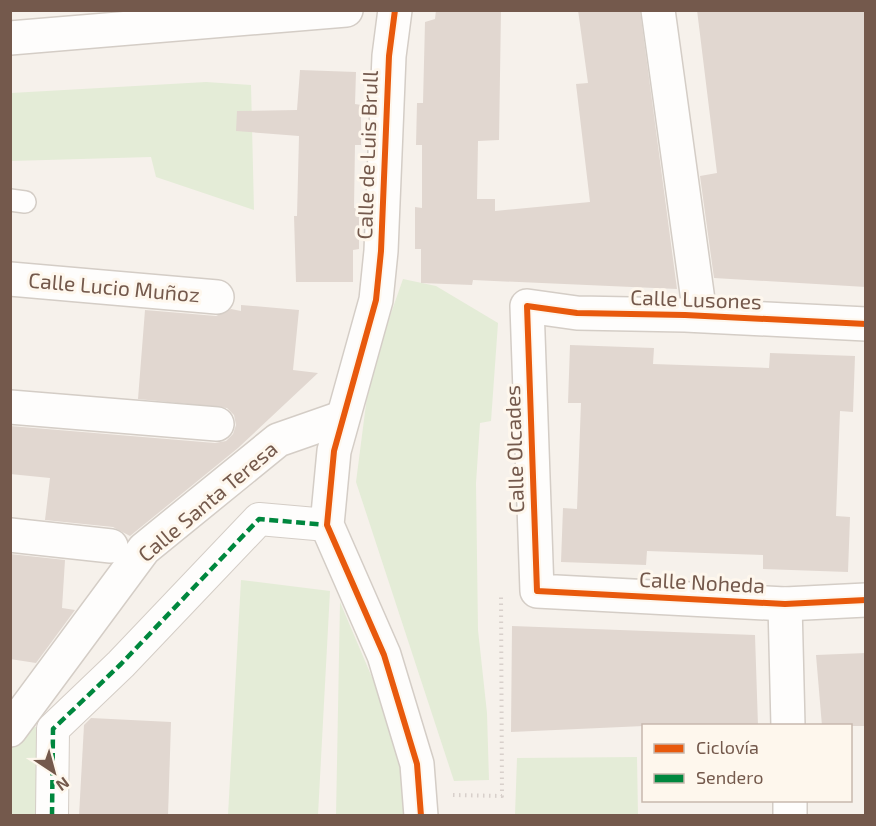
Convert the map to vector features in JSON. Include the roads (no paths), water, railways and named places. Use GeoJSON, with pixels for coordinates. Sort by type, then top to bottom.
{"type":"FeatureCollection","features":[{"type":"Feature","properties":{"kind":"street"},"geometry":{"type":"LineString","coordinates":[[10,38],[346,10]]}},
{"type":"Feature","properties":{"kind":"street","name":"Calle de Luis Brull"},"geometry":{"type":"LineString","coordinates":[[327,525],[330,474],[341,418],[376,300],[381,251],[389,56],[395,10]]}},
{"type":"Feature","properties":{"kind":"street"},"geometry":{"type":"LineString","coordinates":[[658,10],[700,315]]}},
{"type":"Feature","properties":{"kind":"street","name":"Calle Lucio Muñoz"},"geometry":{"type":"LineString","coordinates":[[10,279],[217,297]]}},
{"type":"Feature","properties":{"kind":"street","name":"Calle Lusones"},"geometry":{"type":"LineString","coordinates":[[527,306],[577,313],[700,315],[866,324]]}},
{"type":"Feature","properties":{"kind":"street","name":"Calle Olcades"},"geometry":{"type":"LineString","coordinates":[[527,306],[537,591]]}},
{"type":"Feature","properties":{"kind":"street"},"geometry":{"type":"LineString","coordinates":[[10,407],[217,424]]}},
{"type":"Feature","properties":{"kind":"street","name":"Calle Santa Teresa"},"geometry":{"type":"LineString","coordinates":[[10,730],[144,549],[278,440],[341,418]]}},
{"type":"Feature","properties":{"kind":"street"},"geometry":{"type":"LineString","coordinates":[[52,816],[53,729],[122,664],[258,519],[327,525],[384,655],[417,764],[420,805]]}},
{"type":"Feature","properties":{"kind":"street"},"geometry":{"type":"LineString","coordinates":[[10,535],[111,546]]}},
{"type":"Feature","properties":{"kind":"street","name":"Calle Noheda"},"geometry":{"type":"LineString","coordinates":[[537,591],[785,604],[866,600]]}},
{"type":"Feature","properties":{"kind":"street"},"geometry":{"type":"LineString","coordinates":[[785,604],[788,724]]}}]}
